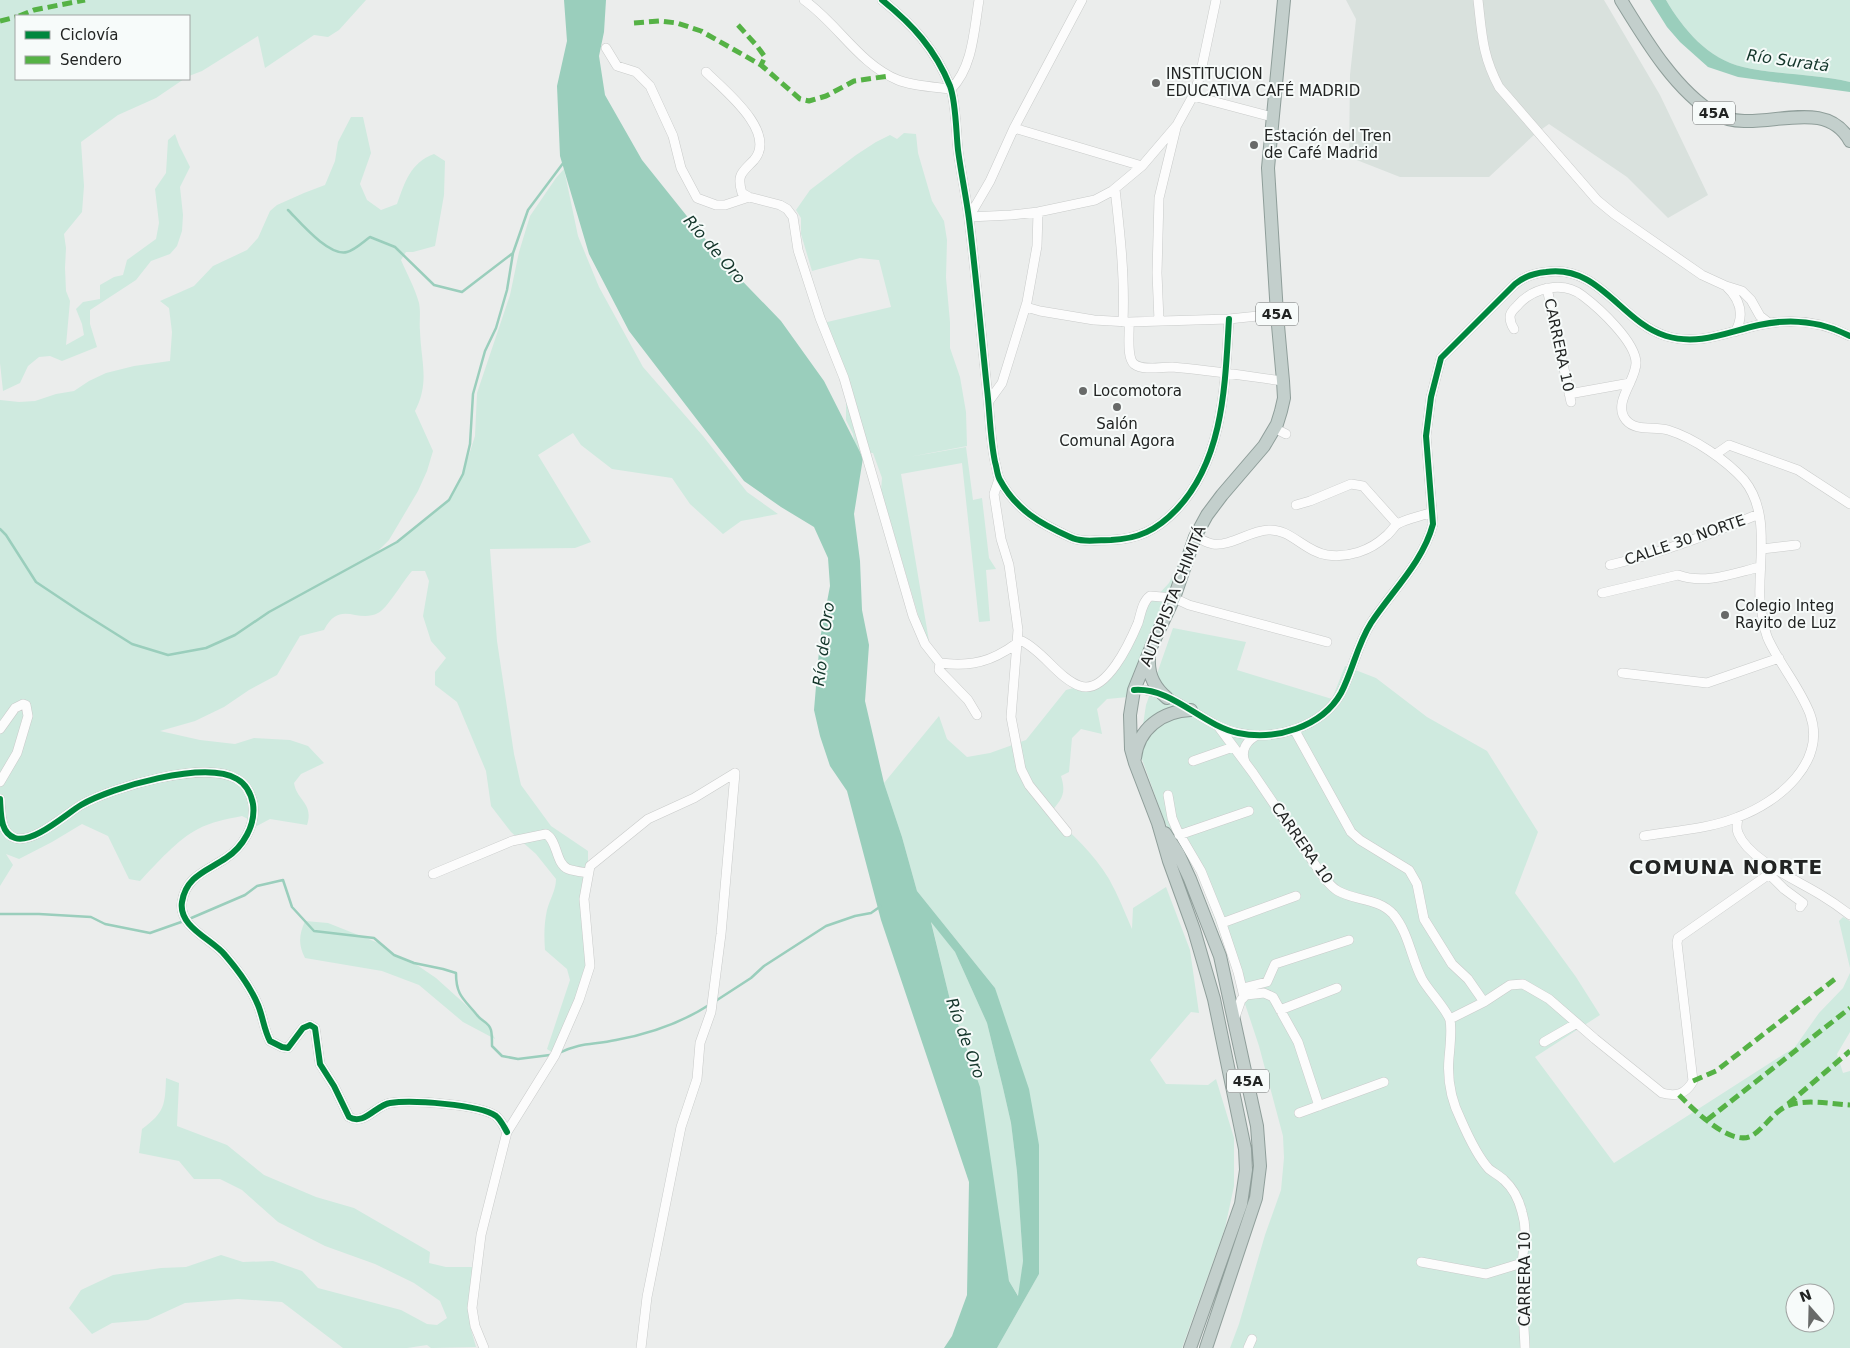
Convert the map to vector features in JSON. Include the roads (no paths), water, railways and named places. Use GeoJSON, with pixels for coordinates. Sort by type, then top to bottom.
{"type":"FeatureCollection","features":[{"type":"Feature","properties":{"kind":"highway","name":"AUTOPISTA CHIMITÁ"},"geometry":{"type":"LineString","coordinates":[[1190,1348],[1241,1204],[1246,1170],[1246,1149],[1214,999],[1194,930],[1131,749],[1132,700],[1152,644],[1174,598],[1196,537],[1207,515],[1264,446],[1280,431],[1284,398],[1268,168],[1284,0]]}},
{"type":"Feature","properties":{"kind":"highway","name":"45A"},"geometry":{"type":"LineString","coordinates":[[1621,0],[1645,39],[1667,69],[1684,88],[1715,114],[1725,118],[1754,122],[1805,116],[1823,118],[1842,130],[1850,141]]}},
{"type":"Feature","properties":{"kind":"highway"},"geometry":{"type":"LineString","coordinates":[[1152,644],[1149,663],[1151,676],[1157,688],[1167,698]]}},
{"type":"Feature","properties":{"kind":"highway"},"geometry":{"type":"LineString","coordinates":[[1135,763],[1139,742],[1152,724],[1170,713],[1190,710]]}},
{"type":"Feature","properties":{"kind":"highway","name":"AUTOPISTA CHIMITÁ"},"geometry":{"type":"LineString","coordinates":[[1158,823],[1170,838],[1178,853],[1207,919],[1220,956],[1257,1126],[1260,1149],[1259,1182],[1256,1198],[1206,1348]]}},
{"type":"Feature","properties":{"kind":"street"},"geometry":{"type":"LineString","coordinates":[[804,0],[827,18],[869,64],[885,74],[899,81],[951,89]]}},
{"type":"Feature","properties":{"kind":"street"},"geometry":{"type":"LineString","coordinates":[[882,0],[914,28],[938,61],[951,89],[969,218],[992,443],[999,479],[1018,505],[1042,525],[1076,540],[1125,540],[1140,536],[1166,521],[1184,502],[1198,483],[1219,424],[1226,374],[1229,319]]}},
{"type":"Feature","properties":{"kind":"street"},"geometry":{"type":"LineString","coordinates":[[951,89],[958,82],[967,64],[979,0]]}},
{"type":"Feature","properties":{"kind":"street"},"geometry":{"type":"LineString","coordinates":[[969,218],[990,181],[1014,128],[1082,0]]}},
{"type":"Feature","properties":{"kind":"street"},"geometry":{"type":"LineString","coordinates":[[969,218],[1038,212],[1095,200],[1115,189],[1142,166],[1177,125],[1193,96],[1200,76],[1216,0]]}},
{"type":"Feature","properties":{"kind":"street"},"geometry":{"type":"LineString","coordinates":[[1478,0],[1484,52],[1490,70],[1499,87],[1597,200],[1614,214],[1695,270],[1726,286],[1735,294],[1740,305],[1740,319],[1735,332]]}},
{"type":"Feature","properties":{"kind":"street"},"geometry":{"type":"LineString","coordinates":[[606,48],[617,66],[636,72],[650,86],[673,136],[681,168],[697,198],[716,205],[725,205],[749,197]]}},
{"type":"Feature","properties":{"kind":"street"},"geometry":{"type":"LineString","coordinates":[[706,72],[744,110],[758,132],[760,148],[755,159],[744,168],[739,183],[742,193],[749,197],[780,205],[787,209],[793,217],[798,250],[820,318],[844,378],[913,616],[925,644],[940,663],[962,666],[990,658],[1016,643],[1022,642],[1029,644],[1062,674],[1079,686],[1090,688],[1105,679],[1124,652],[1146,599],[1150,596],[1174,598],[1189,605],[1327,642]]}},
{"type":"Feature","properties":{"kind":"street"},"geometry":{"type":"LineString","coordinates":[[1193,96],[1272,117]]}},
{"type":"Feature","properties":{"kind":"street"},"geometry":{"type":"LineString","coordinates":[[1159,320],[1157,273],[1158,198],[1177,125]]}},
{"type":"Feature","properties":{"kind":"street"},"geometry":{"type":"LineString","coordinates":[[1014,128],[1142,166]]}},
{"type":"Feature","properties":{"kind":"street"},"geometry":{"type":"LineString","coordinates":[[1115,189],[1122,248],[1129,351],[1130,358],[1134,364],[1145,368],[1186,368],[1283,381]]}},
{"type":"Feature","properties":{"kind":"street"},"geometry":{"type":"LineString","coordinates":[[989,401],[1002,383],[1026,307],[1037,246],[1038,212]]}},
{"type":"Feature","properties":{"kind":"street"},"geometry":{"type":"LineString","coordinates":[[1134,690],[1149,691],[1167,698],[1218,726],[1238,734],[1284,734],[1313,721],[1327,710],[1340,695],[1355,655],[1370,624],[1425,546],[1433,524],[1426,436],[1431,396],[1441,358],[1515,284],[1526,277],[1550,271],[1567,272],[1583,277],[1595,284],[1647,327],[1673,338],[1700,339],[1769,323],[1804,321],[1830,327],[1850,336]]}},
{"type":"Feature","properties":{"kind":"street"},"geometry":{"type":"LineString","coordinates":[[1586,298],[1592,298],[1596,295],[1595,284]]}},
{"type":"Feature","properties":{"kind":"street"},"geometry":{"type":"LineString","coordinates":[[1726,286],[1736,288],[1745,293],[1758,313],[1769,323]]}},
{"type":"Feature","properties":{"kind":"street"},"geometry":{"type":"LineString","coordinates":[[1514,329],[1510,318],[1511,312],[1529,294],[1547,288],[1565,287],[1586,298],[1625,336],[1633,348],[1636,364],[1622,407],[1623,414],[1629,422],[1640,427],[1660,428],[1673,432],[1716,454],[1746,482],[1759,514],[1762,549],[1759,597],[1761,608],[1768,639],[1810,714],[1814,732],[1807,763],[1785,790],[1738,818],[1644,836]]}},
{"type":"Feature","properties":{"kind":"street","name":"CARRERA 10"},"geometry":{"type":"LineString","coordinates":[[1547,288],[1570,398],[1630,383]]}},
{"type":"Feature","properties":{"kind":"street"},"geometry":{"type":"LineString","coordinates":[[1603,314],[1602,309],[1605,304],[1610,301],[1616,302]]}},
{"type":"Feature","properties":{"kind":"street"},"geometry":{"type":"LineString","coordinates":[[1026,307],[1094,320],[1126,322],[1229,319],[1277,314]]}},
{"type":"Feature","properties":{"kind":"street"},"geometry":{"type":"LineString","coordinates":[[1716,454],[1729,445],[1750,452],[1809,476],[1850,504]]}},
{"type":"Feature","properties":{"kind":"street"},"geometry":{"type":"LineString","coordinates":[[999,479],[994,494],[1001,539],[1009,565],[1018,630],[1011,717],[1021,769],[1029,785],[1066,832]]}},
{"type":"Feature","properties":{"kind":"street"},"geometry":{"type":"LineString","coordinates":[[1296,505],[1351,484],[1358,484],[1363,486],[1397,524]]}},
{"type":"Feature","properties":{"kind":"street"},"geometry":{"type":"LineString","coordinates":[[1196,537],[1212,544],[1219,544],[1256,532],[1275,530],[1289,535],[1313,551],[1326,555],[1348,556],[1365,550],[1386,537],[1397,524],[1432,512]]}},
{"type":"Feature","properties":{"kind":"street","name":"CALLE 30 NORTE"},"geometry":{"type":"LineString","coordinates":[[1610,565],[1679,545],[1759,514]]}},
{"type":"Feature","properties":{"kind":"street"},"geometry":{"type":"LineString","coordinates":[[1762,549],[1796,545]]}},
{"type":"Feature","properties":{"kind":"street"},"geometry":{"type":"LineString","coordinates":[[1602,593],[1678,575],[1686,578],[1706,580],[1760,567]]}},
{"type":"Feature","properties":{"kind":"street"},"geometry":{"type":"LineString","coordinates":[[1622,673],[1707,683],[1779,658]]}},
{"type":"Feature","properties":{"kind":"street"},"geometry":{"type":"LineString","coordinates":[[940,663],[939,670],[968,700],[977,716]]}},
{"type":"Feature","properties":{"kind":"street"},"geometry":{"type":"LineString","coordinates":[[0,729],[18,705],[26,705],[28,716],[17,753],[0,782]]}},
{"type":"Feature","properties":{"kind":"street","name":"CARRERA 10"},"geometry":{"type":"LineString","coordinates":[[1218,726],[1333,888],[1346,894],[1379,903],[1392,914],[1408,938],[1422,978],[1450,1019],[1451,1046],[1448,1077],[1451,1095],[1460,1119],[1477,1151],[1489,1168],[1505,1181],[1517,1195],[1523,1214],[1526,1231],[1521,1293],[1525,1348]]}},
{"type":"Feature","properties":{"kind":"street"},"geometry":{"type":"LineString","coordinates":[[1294,730],[1351,832],[1360,840],[1409,870],[1412,874],[1417,884],[1424,919],[1452,964],[1468,979],[1484,1002]]}},
{"type":"Feature","properties":{"kind":"street"},"geometry":{"type":"LineString","coordinates":[[1246,764],[1243,757],[1245,747],[1250,740],[1258,735]]}},
{"type":"Feature","properties":{"kind":"street"},"geometry":{"type":"LineString","coordinates":[[1193,761],[1233,748]]}},
{"type":"Feature","properties":{"kind":"street"},"geometry":{"type":"LineString","coordinates":[[0,800],[3,830],[16,839],[24,838],[50,826],[81,805],[109,791],[136,783],[174,775],[201,773],[219,774],[236,778],[244,784],[252,800],[254,809],[251,827],[244,840],[234,852],[224,860],[197,875],[182,900],[182,907],[186,920],[224,954],[243,979],[258,1005],[270,1041],[288,1048],[303,1028],[310,1025],[315,1028],[320,1064],[352,1119],[363,1118],[388,1103],[449,1105],[494,1114],[499,1118],[507,1132]]}},
{"type":"Feature","properties":{"kind":"street"},"geometry":{"type":"LineString","coordinates":[[484,1348],[475,1326],[472,1308],[476,1266],[487,1208],[507,1132],[556,1055],[579,1000],[590,966],[584,899],[590,866],[648,819],[694,798],[735,773],[721,934],[711,1012],[700,1043],[697,1079],[679,1137],[646,1297],[641,1348]]}},
{"type":"Feature","properties":{"kind":"street"},"geometry":{"type":"LineString","coordinates":[[1168,795],[1172,818],[1179,835],[1201,871],[1222,923],[1243,993],[1234,1016]]}},
{"type":"Feature","properties":{"kind":"street"},"geometry":{"type":"LineString","coordinates":[[1179,835],[1249,811]]}},
{"type":"Feature","properties":{"kind":"street"},"geometry":{"type":"LineString","coordinates":[[1738,818],[1736,826],[1738,834],[1772,872],[1784,889],[1800,900],[1802,903],[1800,907]]}},
{"type":"Feature","properties":{"kind":"street"},"geometry":{"type":"LineString","coordinates":[[433,874],[512,841],[546,834],[551,838],[562,864],[567,868],[588,873]]}},
{"type":"Feature","properties":{"kind":"street"},"geometry":{"type":"LineString","coordinates":[[1772,872],[1821,895],[1850,915]]}},
{"type":"Feature","properties":{"kind":"street"},"geometry":{"type":"LineString","coordinates":[[1450,1019],[1484,1002],[1510,985],[1524,984],[1549,999],[1662,1093],[1670,1096],[1679,1095],[1685,1092],[1693,1081],[1677,943],[1678,938],[1772,872]]}},
{"type":"Feature","properties":{"kind":"street"},"geometry":{"type":"LineString","coordinates":[[1222,923],[1296,896]]}},
{"type":"Feature","properties":{"kind":"street"},"geometry":{"type":"LineString","coordinates":[[1243,993],[1267,982],[1274,964],[1349,940]]}},
{"type":"Feature","properties":{"kind":"street"},"geometry":{"type":"LineString","coordinates":[[1280,1010],[1337,988]]}},
{"type":"Feature","properties":{"kind":"street"},"geometry":{"type":"LineString","coordinates":[[1243,993],[1267,993],[1273,997],[1298,1042],[1319,1106]]}},
{"type":"Feature","properties":{"kind":"street"},"geometry":{"type":"LineString","coordinates":[[1544,1042],[1577,1024]]}},
{"type":"Feature","properties":{"kind":"street"},"geometry":{"type":"LineString","coordinates":[[1299,1113],[1384,1082]]}},
{"type":"Feature","properties":{"kind":"street"},"geometry":{"type":"LineString","coordinates":[[1421,1262],[1486,1274],[1505,1267],[1522,1264]]}},
{"type":"Feature","properties":{"kind":"water","name":"Río de Oro"},"geometry":{"type":"Polygon","coordinates":[[[564,0],[606,0],[604,32],[599,56],[605,95],[642,160],[722,260],[781,321],[824,381],[863,458],[854,514],[860,561],[862,610],[869,645],[865,701],[884,783],[917,891],[995,988],[1029,1089],[1039,1145],[1039,1274],[997,1348],[944,1348],[952,1336],[967,1295],[969,1182],[881,920],[847,791],[830,766],[814,710],[820,639],[830,586],[828,558],[814,527],[744,481],[629,331],[589,254],[560,156],[557,86],[567,41],[564,0]],[[931,922],[951,1004],[980,1087],[1009,1281],[1018,1296],[1023,1261],[1017,1172],[1011,1123],[987,1023],[955,952],[931,922]]]}},
{"type":"Feature","properties":{"kind":"water"},"geometry":{"type":"Polygon","coordinates":[[[1650,0],[1666,0],[1680,22],[1698,41],[1708,50],[1730,63],[1756,70],[1823,77],[1850,82],[1850,92],[1738,77],[1708,67],[1680,42],[1667,27],[1650,0]]]}},
{"type":"Feature","properties":{"kind":"waterway"},"geometry":{"type":"LineString","coordinates":[[0,529],[6,535],[36,582],[132,644],[168,655],[206,648],[235,635],[269,612],[397,542],[449,500],[463,474],[470,444],[473,394],[485,351],[496,328],[507,290],[513,253],[528,210],[564,162]]}},
{"type":"Feature","properties":{"kind":"waterway"},"geometry":{"type":"LineString","coordinates":[[288,210],[307,230],[332,249],[347,252],[356,248],[370,237],[395,247],[434,285],[462,292],[513,253]]}},
{"type":"Feature","properties":{"kind":"waterway"},"geometry":{"type":"LineString","coordinates":[[189,919],[245,895],[257,886],[283,880],[292,907],[314,931],[374,938],[394,955],[414,963],[456,973],[459,992],[479,1017],[489,1025],[492,1046],[502,1056],[518,1059],[550,1055]]}},
{"type":"Feature","properties":{"kind":"waterway"},"geometry":{"type":"LineString","coordinates":[[714,1002],[751,978],[764,966],[826,926],[855,916],[871,913],[881,906]]}},
{"type":"Feature","properties":{"kind":"waterway"},"geometry":{"type":"LineString","coordinates":[[0,914],[91,917],[105,924],[150,933],[184,921]]}},
{"type":"Feature","properties":{"kind":"waterway"},"geometry":{"type":"LineString","coordinates":[[559,1053],[581,1045],[641,1035],[676,1022],[709,1005]]}},
{"type":"Feature","properties":{"kind":"place","name":"INSTITUCION EDUCATIVA CAFÉ MADRID"},"geometry":{"type":"Point","coordinates":[1156,83]}},
{"type":"Feature","properties":{"kind":"place","name":"Estación del Tren de Café Madrid"},"geometry":{"type":"Point","coordinates":[1254,145]}},
{"type":"Feature","properties":{"kind":"place","name":"Locomotora"},"geometry":{"type":"Point","coordinates":[1083,391]}},
{"type":"Feature","properties":{"kind":"place","name":"Salón Comunal Agora"},"geometry":{"type":"Point","coordinates":[1117,407]}},
{"type":"Feature","properties":{"kind":"place","name":"Colegio Integ Rayito de Luz"},"geometry":{"type":"Point","coordinates":[1725,615]}},
{"type":"Feature","properties":{"kind":"district","name":"COMUNA NORTE"},"geometry":{"type":"Point","coordinates":[1726,867]}},
{"type":"Feature","properties":{"kind":"water label","name":"Río Suratá"},"geometry":{"type":"Point","coordinates":[1788,60]}}]}
